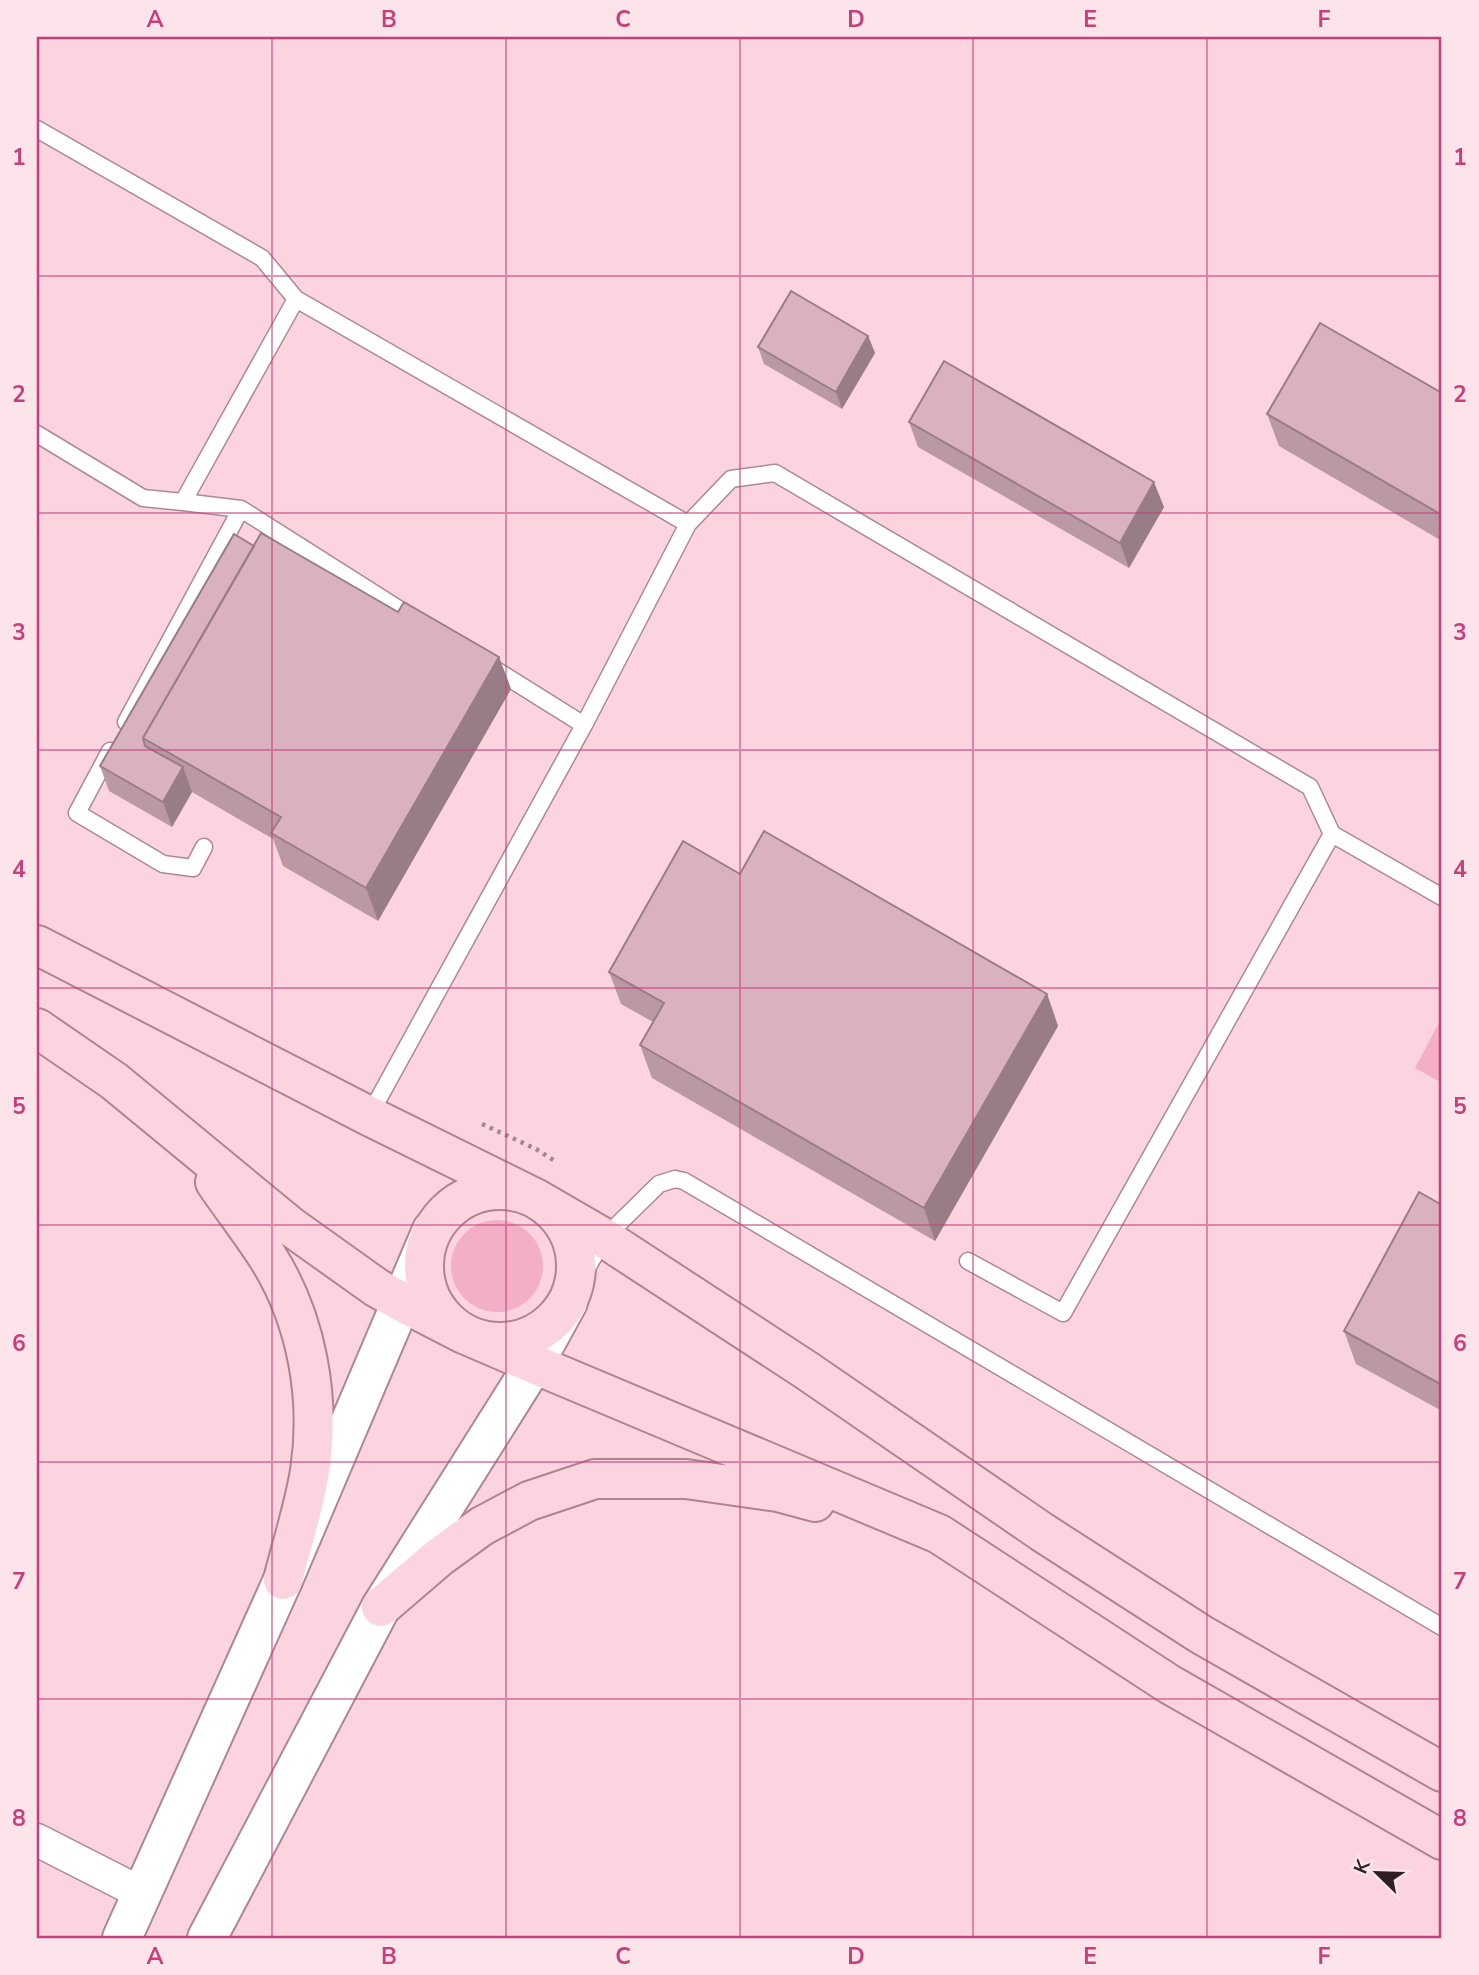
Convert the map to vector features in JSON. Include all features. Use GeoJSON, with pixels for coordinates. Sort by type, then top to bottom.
{"type":"FeatureCollection","features":[{"type":"Feature","properties":{"kind":"main road"},"geometry":{"type":"LineString","coordinates":[[37,945],[535,1198],[604,1238],[806,1370],[1042,1532],[1202,1635],[1442,1772]]}},
{"type":"Feature","properties":{"kind":"main road"},"geometry":{"type":"LineString","coordinates":[[37,1028],[114,1081],[290,1226],[402,1303],[464,1334],[939,1534],[1169,1684],[1442,1840]]}},
{"type":"Feature","properties":{"kind":"main road"},"geometry":{"type":"LineString","coordinates":[[183,1138],[268,1257],[290,1300],[302,1334],[315,1400],[310,1471],[284,1580]]}},
{"type":"Feature","properties":{"kind":"main road"},"geometry":{"type":"LineString","coordinates":[[489,1190],[513,1190],[535,1198],[554,1212],[569,1232],[576,1255],[576,1279],[568,1302],[553,1321],[533,1335],[510,1342],[498,1342],[464,1334],[444,1319],[431,1299],[424,1277],[425,1253],[432,1230],[447,1211],[466,1197],[489,1190]]}},
{"type":"Feature","properties":{"kind":"main road"},"geometry":{"type":"LineString","coordinates":[[381,1607],[438,1558],[482,1525],[529,1501],[595,1479],[686,1479],[778,1492],[939,1534]]}},
{"type":"Feature","properties":{"kind":"street"},"geometry":{"type":"LineString","coordinates":[[122,1938],[284,1580],[432,1230]]}},
{"type":"Feature","properties":{"kind":"street"},"geometry":{"type":"LineString","coordinates":[[208,1938],[381,1607],[534,1364],[568,1302]]}},
{"type":"Feature","properties":{"kind":"street"},"geometry":{"type":"LineString","coordinates":[[37,1840],[143,1894]]}},
{"type":"Feature","properties":{"kind":"lane"},"geometry":{"type":"LineString","coordinates":[[37,130],[262,258],[296,299],[688,524]]}},
{"type":"Feature","properties":{"kind":"lane"},"geometry":{"type":"LineString","coordinates":[[183,502],[296,299]]}},
{"type":"Feature","properties":{"kind":"lane"},"geometry":{"type":"LineString","coordinates":[[37,435],[143,498],[240,509],[430,628]]}},
{"type":"Feature","properties":{"kind":"lane"},"geometry":{"type":"LineString","coordinates":[[369,1116],[584,725],[688,524],[731,479],[775,473],[1310,788],[1332,834],[1442,897]]}},
{"type":"Feature","properties":{"kind":"lane"},"geometry":{"type":"LineString","coordinates":[[204,847],[193,868],[163,864],[77,813],[240,509]]}},
{"type":"Feature","properties":{"kind":"lane"},"geometry":{"type":"LineString","coordinates":[[477,658],[584,725]]}},
{"type":"Feature","properties":{"kind":"lane"},"geometry":{"type":"LineString","coordinates":[[968,1261],[1063,1313],[1332,834]]}},
{"type":"Feature","properties":{"kind":"lane"},"geometry":{"type":"LineString","coordinates":[[568,1302],[604,1238],[659,1184],[675,1179],[684,1181],[1442,1627]]}},
{"type":"Feature","properties":{"kind":"shaded area"},"geometry":{"type":"Polygon","coordinates":[[[37,37],[1442,37],[1442,1938],[37,1938],[37,37]]]}},
{"type":"Feature","properties":{"kind":"shaded area"},"geometry":{"type":"Polygon","coordinates":[[[1442,1017],[1442,1083],[1415,1068],[1442,1017]]]}},
{"type":"Feature","properties":{"kind":"shaded area"},"geometry":{"type":"Polygon","coordinates":[[[497,1220],[514,1224],[529,1234],[539,1249],[543,1266],[539,1283],[529,1298],[514,1308],[497,1312],[480,1308],[465,1298],[455,1283],[451,1266],[455,1249],[465,1234],[480,1224],[497,1220]]]}},
{"type":"Feature","properties":{"kind":"building"},"geometry":{"type":"Polygon","coordinates":[[[791,291],[868,336],[836,392],[758,347],[791,291]]]}},
{"type":"Feature","properties":{"kind":"building"},"geometry":{"type":"Polygon","coordinates":[[[1320,323],[1442,393],[1442,515],[1267,414],[1320,323]]]}},
{"type":"Feature","properties":{"kind":"building"},"geometry":{"type":"Polygon","coordinates":[[[944,361],[1154,482],[1120,543],[909,422],[944,361]]]}},
{"type":"Feature","properties":{"kind":"building"},"geometry":{"type":"Polygon","coordinates":[[[261,533],[398,612],[404,602],[499,657],[366,888],[271,833],[281,817],[143,738],[261,533]]]}},
{"type":"Feature","properties":{"kind":"building"},"geometry":{"type":"Polygon","coordinates":[[[234,534],[254,546],[143,738],[145,746],[183,767],[163,802],[100,766],[234,534]]]}},
{"type":"Feature","properties":{"kind":"building"},"geometry":{"type":"Polygon","coordinates":[[[764,831],[1047,994],[924,1208],[640,1045],[664,1003],[609,972],[683,841],[740,874],[764,831]]]}},
{"type":"Feature","properties":{"kind":"building"},"geometry":{"type":"Polygon","coordinates":[[[1419,1192],[1442,1205],[1442,1385],[1344,1331],[1419,1192]]]}}]}
